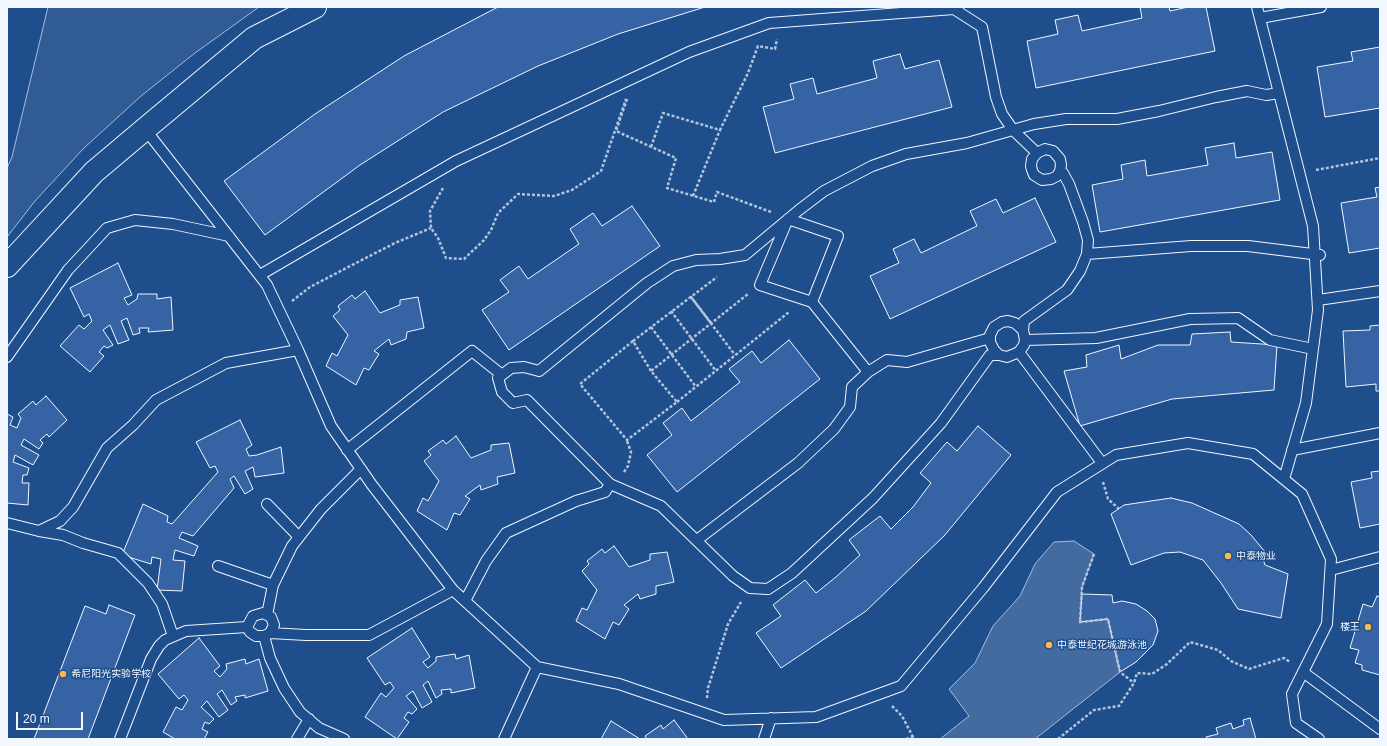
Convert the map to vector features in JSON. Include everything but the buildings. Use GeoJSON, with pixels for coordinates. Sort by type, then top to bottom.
{"type":"FeatureCollection","features":[{"type":"Feature","properties":{"kind":"main road"},"geometry":{"type":"LineString","coordinates":[[7,266],[94,172],[144,129],[254,38],[315,7]]}},
{"type":"Feature","properties":{"kind":"lane"},"geometry":{"type":"LineString","coordinates":[[1257,7],[1300,172],[1313,226],[1317,255],[1318,310],[1306,402],[1284,479]]}},
{"type":"Feature","properties":{"kind":"lane"},"geometry":{"type":"LineString","coordinates":[[1260,18],[1321,7]]}},
{"type":"Feature","properties":{"kind":"lane"},"geometry":{"type":"LineString","coordinates":[[260,275],[456,161],[689,52],[769,23],[956,8],[982,27],[996,97],[1002,114],[1013,130],[1037,153]]}},
{"type":"Feature","properties":{"kind":"lane"},"geometry":{"type":"LineString","coordinates":[[1021,325],[1008,321],[998,324],[992,331],[993,348],[941,423],[873,498],[792,573],[768,589],[750,588],[734,576],[661,506],[610,484],[527,400],[513,403],[502,392],[498,378],[511,368],[524,367],[538,371],[647,283],[673,266],[696,260],[720,259],[745,255],[824,191],[872,166],[906,154],[967,143],[1034,124],[1066,119],[1117,119],[1247,91],[1266,95],[1280,93]]}},
{"type":"Feature","properties":{"kind":"lane"},"geometry":{"type":"LineString","coordinates":[[144,129],[267,285],[298,350],[331,426],[347,450],[453,590],[537,667],[618,684],[724,720],[816,717],[901,686],[983,588],[1057,492],[1116,455],[1188,443],[1253,454],[1284,479],[1302,494],[1331,559],[1327,624],[1292,694],[1296,722],[1319,739]]}},
{"type":"Feature","properties":{"kind":"lane"},"geometry":{"type":"LineString","coordinates":[[1045,149],[1053,150],[1061,162],[1060,171],[1057,176],[1051,179],[1042,180],[1038,178],[1032,170],[1032,159],[1037,153],[1045,149]]}},
{"type":"Feature","properties":{"kind":"lane"},"geometry":{"type":"LineString","coordinates":[[1021,325],[1066,290],[1080,271],[1087,254],[1088,240],[1083,222],[1069,184],[1063,173],[1060,171]]}},
{"type":"Feature","properties":{"kind":"lane"},"geometry":{"type":"LineString","coordinates":[[788,219],[760,285],[808,301],[868,372]]}},
{"type":"Feature","properties":{"kind":"lane"},"geometry":{"type":"LineString","coordinates":[[788,219],[838,236],[808,301]]}},
{"type":"Feature","properties":{"kind":"lane"},"geometry":{"type":"LineString","coordinates":[[7,357],[68,270],[107,228],[135,220],[173,224],[229,236]]}},
{"type":"Feature","properties":{"kind":"lane"},"geometry":{"type":"LineString","coordinates":[[1087,254],[1191,246],[1248,246],[1317,255]]}},
{"type":"Feature","properties":{"kind":"lane"},"geometry":{"type":"LineString","coordinates":[[1318,300],[1380,291]]}},
{"type":"Feature","properties":{"kind":"lane"},"geometry":{"type":"LineString","coordinates":[[1025,340],[1096,338],[1190,319],[1238,318],[1270,340],[1313,349]]}},
{"type":"Feature","properties":{"kind":"lane"},"geometry":{"type":"LineString","coordinates":[[697,540],[798,463],[834,429],[850,406],[852,387],[868,372],[887,360],[907,362],[993,348],[1007,357],[1020,352],[1024,345],[1025,340],[1021,325]]}},
{"type":"Feature","properties":{"kind":"lane"},"geometry":{"type":"LineString","coordinates":[[39,531],[60,521],[72,507],[107,448],[133,425],[156,400],[226,363],[298,350]]}},
{"type":"Feature","properties":{"kind":"lane"},"geometry":{"type":"LineString","coordinates":[[347,450],[472,351],[502,375]]}},
{"type":"Feature","properties":{"kind":"lane"},"geometry":{"type":"LineString","coordinates":[[1020,352],[1102,463]]}},
{"type":"Feature","properties":{"kind":"lane"},"geometry":{"type":"LineString","coordinates":[[1292,450],[1380,433]]}},
{"type":"Feature","properties":{"kind":"lane"},"geometry":{"type":"LineString","coordinates":[[267,615],[273,585],[292,546],[321,510],[361,469]]}},
{"type":"Feature","properties":{"kind":"lane"},"geometry":{"type":"LineString","coordinates":[[465,601],[486,561],[506,533],[576,501],[605,492],[610,484]]}},
{"type":"Feature","properties":{"kind":"lane"},"geometry":{"type":"LineString","coordinates":[[267,504],[299,537]]}},
{"type":"Feature","properties":{"kind":"lane"},"geometry":{"type":"LineString","coordinates":[[7,523],[63,535],[83,543],[118,553],[148,583],[162,604],[173,636]]}},
{"type":"Feature","properties":{"kind":"lane"},"geometry":{"type":"LineString","coordinates":[[1331,570],[1380,557]]}},
{"type":"Feature","properties":{"kind":"lane"},"geometry":{"type":"LineString","coordinates":[[218,566],[273,585]]}},
{"type":"Feature","properties":{"kind":"lane"},"geometry":{"type":"LineString","coordinates":[[247,627],[250,632],[256,636],[267,634],[369,635],[453,590]]}},
{"type":"Feature","properties":{"kind":"lane"},"geometry":{"type":"LineString","coordinates":[[247,627],[253,616],[263,613],[271,617],[274,625],[267,634],[270,658],[284,688],[300,712],[319,728],[344,739]]}},
{"type":"Feature","properties":{"kind":"lane"},"geometry":{"type":"LineString","coordinates":[[120,739],[154,652],[165,640],[186,631],[197,629],[247,627]]}},
{"type":"Feature","properties":{"kind":"lane"},"geometry":{"type":"LineString","coordinates":[[504,739],[537,667]]}},
{"type":"Feature","properties":{"kind":"lane"},"geometry":{"type":"LineString","coordinates":[[1303,672],[1380,729]]}},
{"type":"Feature","properties":{"kind":"lane"},"geometry":{"type":"LineString","coordinates":[[764,739],[771,718]]}},
{"type":"Feature","properties":{"kind":"lane"},"geometry":{"type":"LineString","coordinates":[[297,739],[309,719]]}},
{"type":"Feature","properties":{"kind":"path"},"geometry":{"type":"LineString","coordinates":[[694,196],[720,130],[748,72],[758,46],[776,49],[778,22]]}},
{"type":"Feature","properties":{"kind":"path"},"geometry":{"type":"LineString","coordinates":[[634,78],[616,131],[676,158],[667,188],[714,202],[718,192],[788,219]]}},
{"type":"Feature","properties":{"kind":"path"},"geometry":{"type":"LineString","coordinates":[[445,186],[430,211],[431,228],[438,238],[446,258],[464,259],[484,240],[491,230],[498,213],[518,194],[554,196],[572,190],[601,171],[634,78]]}},
{"type":"Feature","properties":{"kind":"path"},"geometry":{"type":"LineString","coordinates":[[651,147],[663,113],[720,130]]}},
{"type":"Feature","properties":{"kind":"path"},"geometry":{"type":"LineString","coordinates":[[1300,172],[1380,158]]}},
{"type":"Feature","properties":{"kind":"path"},"geometry":{"type":"LineString","coordinates":[[279,310],[310,288],[395,243],[431,228]]}},
{"type":"Feature","properties":{"kind":"path"},"geometry":{"type":"LineString","coordinates":[[610,484],[622,475],[628,466],[631,452],[627,440],[580,384],[633,341],[745,255]]}},
{"type":"Feature","properties":{"kind":"path"},"geometry":{"type":"LineString","coordinates":[[651,371],[760,285]]}},
{"type":"Feature","properties":{"kind":"path"},"geometry":{"type":"LineString","coordinates":[[691,297],[711,323]]}},
{"type":"Feature","properties":{"kind":"path"},"geometry":{"type":"LineString","coordinates":[[691,297],[736,355]]}},
{"type":"Feature","properties":{"kind":"path"},"geometry":{"type":"LineString","coordinates":[[627,440],[716,370],[808,301]]}},
{"type":"Feature","properties":{"kind":"path"},"geometry":{"type":"LineString","coordinates":[[672,312],[716,370]]}},
{"type":"Feature","properties":{"kind":"path"},"geometry":{"type":"LineString","coordinates":[[652,327],[696,386]]}},
{"type":"Feature","properties":{"kind":"path"},"geometry":{"type":"LineString","coordinates":[[633,341],[651,371],[677,402]]}},
{"type":"Feature","properties":{"kind":"path"},"geometry":{"type":"LineString","coordinates":[[1106,490],[1108,499],[1119,508]]}},
{"type":"Feature","properties":{"kind":"path"},"geometry":{"type":"LineString","coordinates":[[1094,554],[1082,587],[1080,622],[1108,619],[1120,672],[1134,683]]}},
{"type":"Feature","properties":{"kind":"path"},"geometry":{"type":"LineString","coordinates":[[705,714],[708,688],[728,624],[750,588]]}},
{"type":"Feature","properties":{"kind":"path"},"geometry":{"type":"LineString","coordinates":[[1058,739],[1094,710],[1119,706],[1134,683],[1136,673],[1152,674],[1167,664],[1190,642],[1218,650],[1231,661],[1249,669],[1284,658],[1303,672]]}},
{"type":"Feature","properties":{"kind":"path"},"geometry":{"type":"LineString","coordinates":[[879,694],[902,716],[914,738],[906,739]]}},
{"type":"Feature","properties":{"kind":"shaded area"},"geometry":{"type":"Polygon","coordinates":[[[48,7],[259,7],[195,53],[141,96],[84,148],[35,201],[7,237],[7,168],[12,157],[48,7]]]}},
{"type":"Feature","properties":{"kind":"shaded area","name":"中泰世纪花城游泳池"},"geometry":{"type":"Polygon","coordinates":[[[1074,541],[1094,554],[1082,587],[1080,622],[1108,619],[1120,672],[1035,739],[940,739],[969,716],[949,689],[975,663],[993,626],[1020,596],[1035,564],[1054,542],[1074,541]]]}},
{"type":"Feature","properties":{"kind":"place","name":"中泰物业"},"geometry":{"type":"Point","coordinates":[1228,556]}},
{"type":"Feature","properties":{"kind":"place","name":"楼王"},"geometry":{"type":"Point","coordinates":[1368,627]}},
{"type":"Feature","properties":{"kind":"place","name":"中泰世纪花城游泳池"},"geometry":{"type":"Point","coordinates":[1049,645]}},
{"type":"Feature","properties":{"kind":"place","name":"希尼阳光实验学校"},"geometry":{"type":"Point","coordinates":[63,674]}}]}
